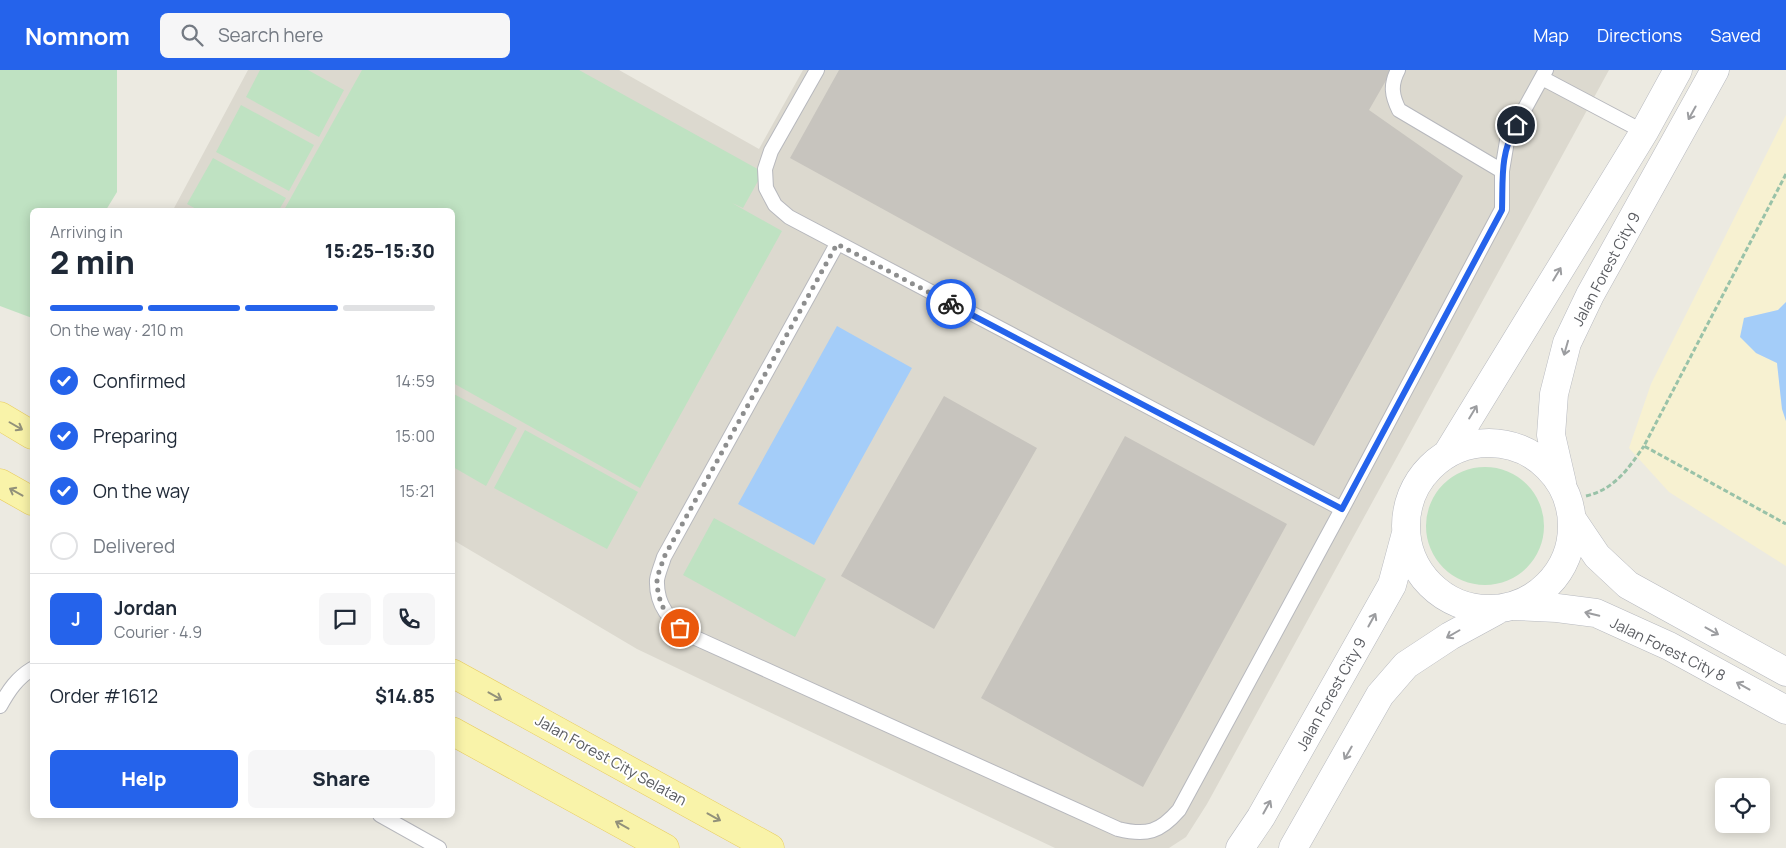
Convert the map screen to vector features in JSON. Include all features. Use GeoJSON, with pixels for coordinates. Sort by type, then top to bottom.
{"type":"FeatureCollection","features":[{"type":"Feature","properties":{"kind":"main road"},"geometry":{"type":"LineString","coordinates":[[0,416],[30,434]]}},
{"type":"Feature","properties":{"kind":"main road"},"geometry":{"type":"LineString","coordinates":[[0,483],[30,500]]}},
{"type":"Feature","properties":{"kind":"main road","name":"Jalan Forest City Selatan"},"geometry":{"type":"LineString","coordinates":[[455,675],[770,848]]}},
{"type":"Feature","properties":{"kind":"main road"},"geometry":{"type":"LineString","coordinates":[[455,733],[665,848]]}},
{"type":"Feature","properties":{"kind":"street","name":"Jalan Forest City 9"},"geometry":{"type":"LineString","coordinates":[[1447,454],[1644,132],[1678,70]]}},
{"type":"Feature","properties":{"kind":"street","name":"Jalan Forest City 9"},"geometry":{"type":"LineString","coordinates":[[1293,848],[1380,695],[1406,665],[1450,636],[1505,608],[1531,598],[1546,587],[1558,573],[1567,556],[1572,538],[1568,501],[1551,435],[1554,394],[1567,343],[1590,295],[1716,70]]}},
{"type":"Feature","properties":{"kind":"street","name":"Jalan Forest City 9"},"geometry":{"type":"LineString","coordinates":[[1240,848],[1261,817],[1392,585],[1406,533],[1407,514],[1412,496],[1420,480],[1432,465],[1447,454],[1464,446],[1501,443],[1519,448],[1536,457],[1550,469],[1568,501]]}},
{"type":"Feature","properties":{"kind":"street"},"geometry":{"type":"LineString","coordinates":[[1568,501],[1597,556],[1628,585],[1786,672]]}},
{"type":"Feature","properties":{"kind":"street","name":"Jalan Forest City 9"},"geometry":{"type":"LineString","coordinates":[[1406,533],[1410,552],[1417,569],[1428,584],[1442,596],[1459,604],[1477,609],[1505,608]]}},
{"type":"Feature","properties":{"kind":"street","name":"Jalan Forest City 8"},"geometry":{"type":"LineString","coordinates":[[1505,608],[1557,608],[1596,614],[1670,646],[1786,710]]}},
{"type":"Feature","properties":{"kind":"lane"},"geometry":{"type":"LineString","coordinates":[[817,70],[771,151],[765,170],[766,188],[775,205],[789,218],[1342,509]]}},
{"type":"Feature","properties":{"kind":"lane"},"geometry":{"type":"LineString","coordinates":[[1398,70],[1392,87],[1393,96],[1399,110],[1502,171]]}},
{"type":"Feature","properties":{"kind":"lane"},"geometry":{"type":"LineString","coordinates":[[837,244],[664,557],[657,579],[660,601],[671,621],[689,635],[1118,829],[1135,834],[1152,832],[1168,823],[1179,810],[1502,210],[1502,171],[1507,141],[1544,74],[1644,132]]}},
{"type":"Feature","properties":{"kind":"lane"},"geometry":{"type":"LineString","coordinates":[[0,706],[8,691],[20,676],[30,670]]}},
{"type":"Feature","properties":{"kind":"lane"},"geometry":{"type":"LineString","coordinates":[[385,818],[440,848]]}},
{"type":"Feature","properties":{"kind":"path"},"geometry":{"type":"LineString","coordinates":[[1568,501],[1600,493],[1624,474],[1644,446],[1786,174]]}},
{"type":"Feature","properties":{"kind":"path"},"geometry":{"type":"LineString","coordinates":[[1644,446],[1786,524]]}},
{"type":"Feature","properties":{"kind":"shaded area"},"geometry":{"type":"Polygon","coordinates":[[[248,70],[619,70],[759,149],[803,70],[1609,70],[1207,804],[1186,837],[1169,848],[1055,848],[637,649],[455,541],[455,208],[174,208],[248,70]]]}},
{"type":"Feature","properties":{"kind":"green space"},"geometry":{"type":"Polygon","coordinates":[[[0,70],[117,70],[117,192],[107,208],[30,208],[30,317],[0,306],[0,70]]]}},
{"type":"Feature","properties":{"kind":"green space"},"geometry":{"type":"Polygon","coordinates":[[[260,70],[308,70],[344,90],[319,137],[246,97],[260,70]]]}},
{"type":"Feature","properties":{"kind":"green space"},"geometry":{"type":"Polygon","coordinates":[[[362,70],[579,70],[763,172],[743,208],[732,203],[782,231],[640,488],[455,384],[455,208],[285,208],[362,70]]]}},
{"type":"Feature","properties":{"kind":"green space"},"geometry":{"type":"Polygon","coordinates":[[[241,105],[314,145],[289,191],[216,152],[241,105]]]}},
{"type":"Feature","properties":{"kind":"green space"},"geometry":{"type":"Polygon","coordinates":[[[213,158],[286,198],[280,208],[194,208],[187,204],[213,158]]]}},
{"type":"Feature","properties":{"kind":"green space"},"geometry":{"type":"Polygon","coordinates":[[[455,395],[517,428],[486,486],[455,468],[455,395]]]}},
{"type":"Feature","properties":{"kind":"green space"},"geometry":{"type":"Polygon","coordinates":[[[525,430],[638,492],[607,549],[494,488],[525,430]]]}},
{"type":"Feature","properties":{"kind":"green space"},"geometry":{"type":"Polygon","coordinates":[[[1485,467],[1508,471],[1527,484],[1540,503],[1544,526],[1540,549],[1527,568],[1508,581],[1485,585],[1462,581],[1443,568],[1430,549],[1426,526],[1430,503],[1443,484],[1462,471],[1485,467]]]}},
{"type":"Feature","properties":{"kind":"green space"},"geometry":{"type":"Polygon","coordinates":[[[714,518],[826,579],[795,637],[683,575],[714,518]]]}},
{"type":"Feature","properties":{"kind":"sand"},"geometry":{"type":"Polygon","coordinates":[[[1786,115],[1786,302],[1778,310],[1744,318],[1756,353],[1777,363],[1782,409],[1786,421],[1786,566],[1669,492],[1629,448],[1651,384],[1786,115]]]}},
{"type":"Feature","properties":{"kind":"water"},"geometry":{"type":"Polygon","coordinates":[[[1786,302],[1786,421],[1782,409],[1777,363],[1756,353],[1740,337],[1744,318],[1778,310],[1786,302]]]}},
{"type":"Feature","properties":{"kind":"water"},"geometry":{"type":"Polygon","coordinates":[[[837,326],[912,368],[814,545],[738,504],[837,326]]]}},
{"type":"Feature","properties":{"kind":"building"},"geometry":{"type":"Polygon","coordinates":[[[839,70],[1392,70],[1369,110],[1463,176],[1314,446],[790,158],[839,70]]]}},
{"type":"Feature","properties":{"kind":"building"},"geometry":{"type":"Polygon","coordinates":[[[944,396],[1037,448],[934,629],[841,576],[944,396]]]}},
{"type":"Feature","properties":{"kind":"building"},"geometry":{"type":"Polygon","coordinates":[[[1125,436],[1287,524],[1143,787],[981,698],[1125,436]]]}},
{"type":"Feature","properties":{"kind":"way so far"},"geometry":{"type":"LineString","coordinates":[[680,628],[671,621],[660,601],[657,579],[664,557],[837,244],[951,304]]}},
{"type":"Feature","properties":{"kind":"route"},"geometry":{"type":"LineString","coordinates":[[951,304],[1342,509],[1502,210],[1502,171],[1507,141],[1516,125]]}}]}
